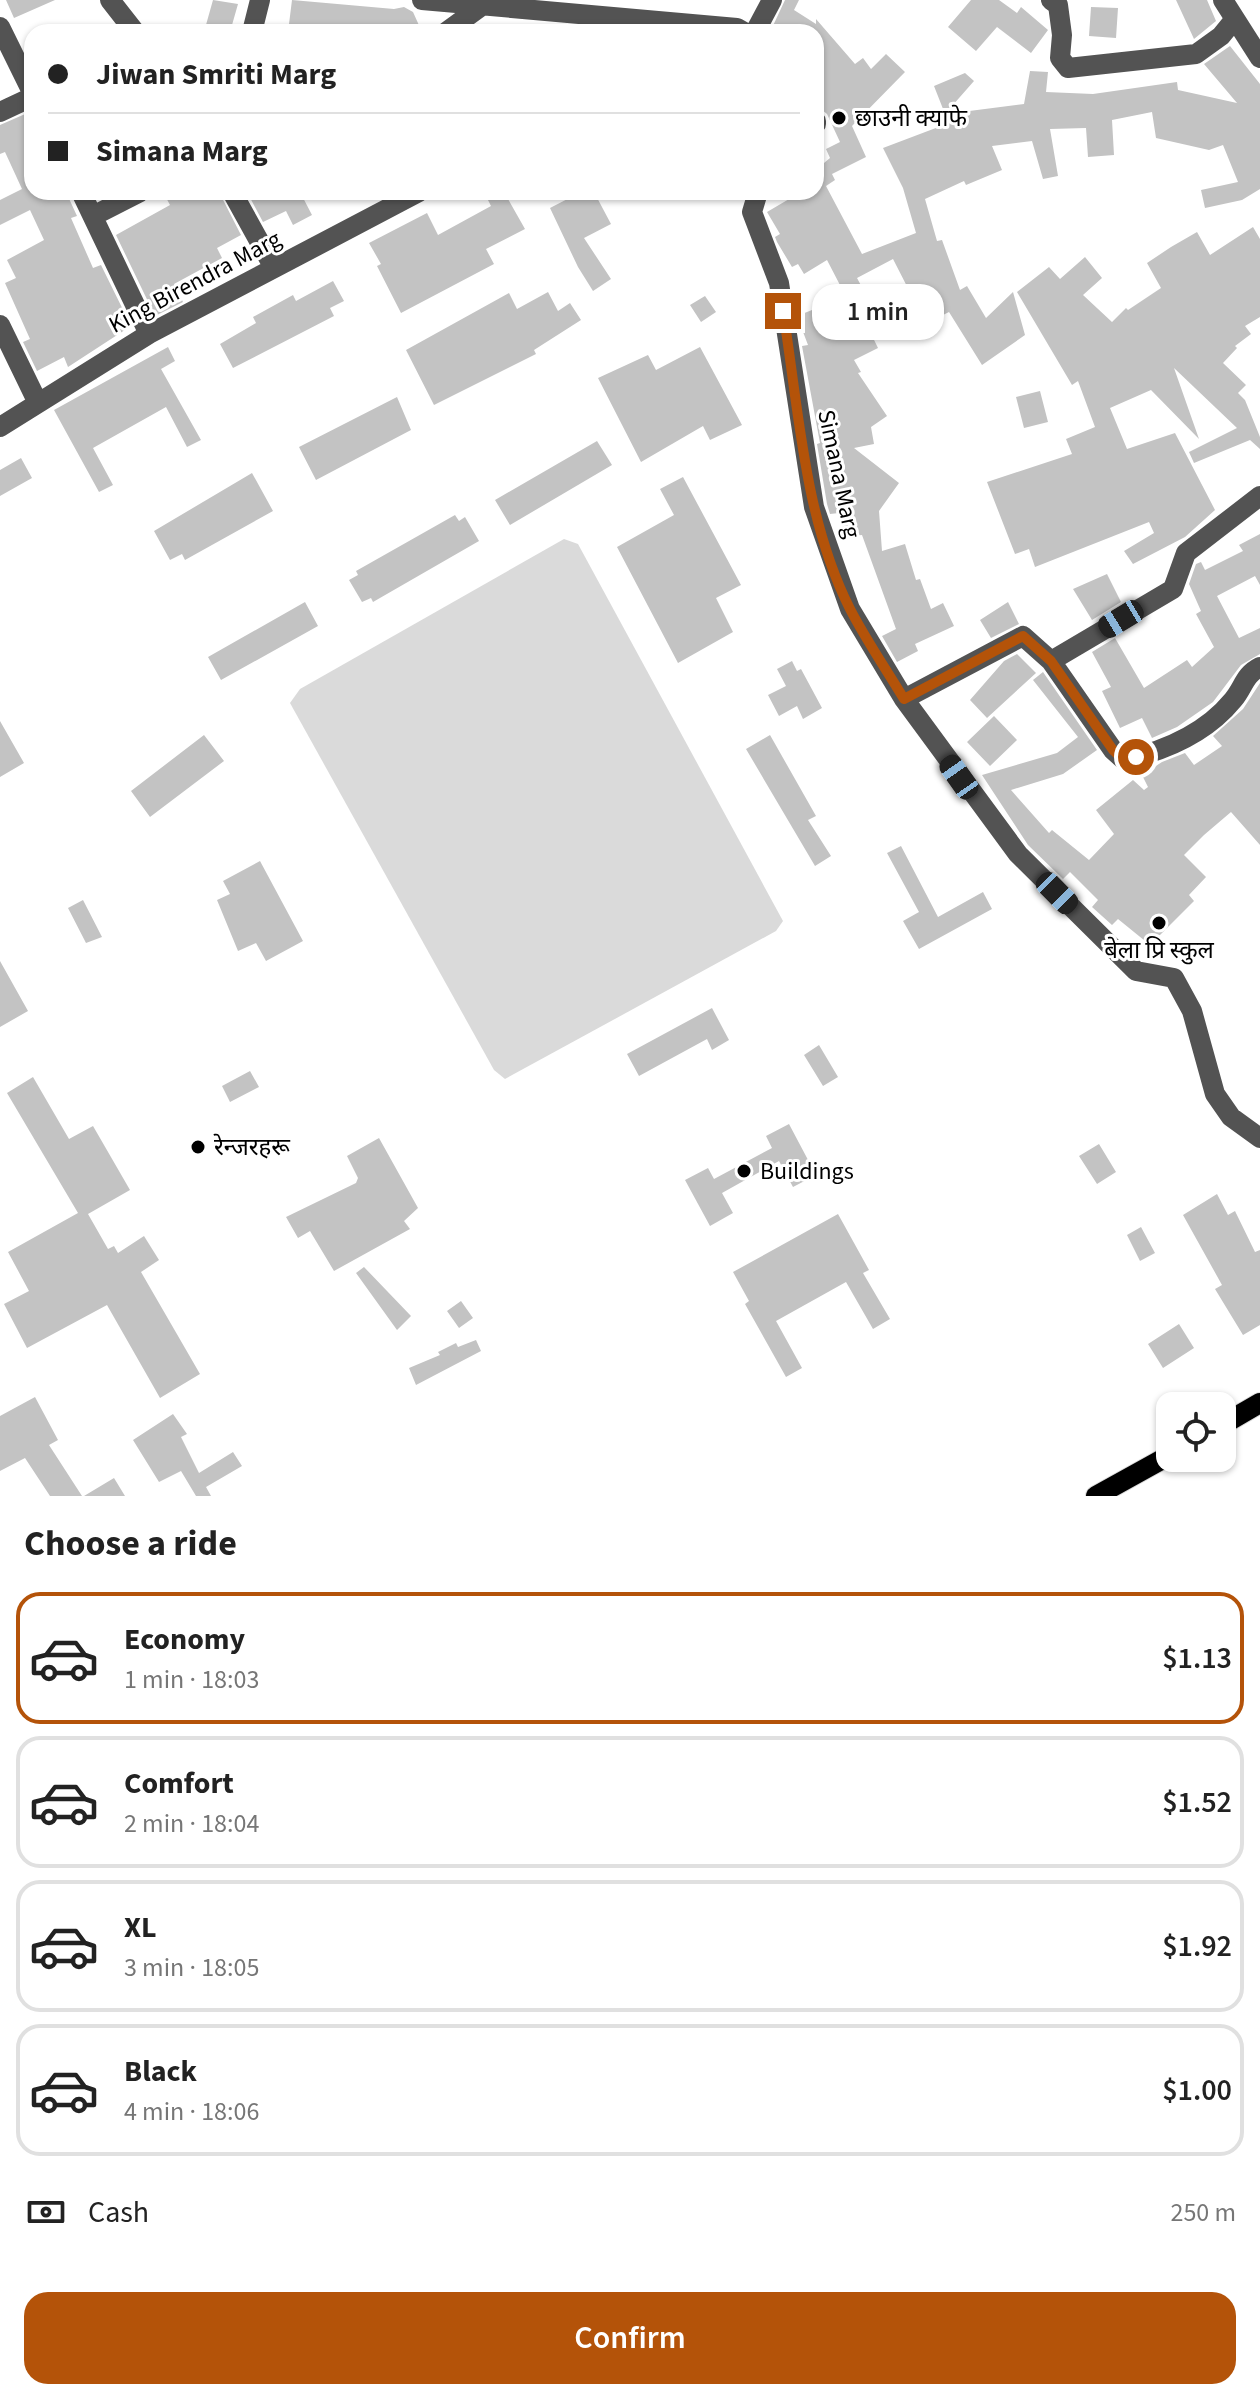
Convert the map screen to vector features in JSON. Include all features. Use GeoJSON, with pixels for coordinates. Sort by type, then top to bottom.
{"type":"FeatureCollection","features":[{"type":"Feature","properties":{"kind":"main road"},"geometry":{"type":"LineString","coordinates":[[1236,1417],[1260,1403]]}},
{"type":"Feature","properties":{"kind":"main road"},"geometry":{"type":"LineString","coordinates":[[1096,1496],[1156,1463]]}},
{"type":"Feature","properties":{"kind":"street"},"geometry":{"type":"LineString","coordinates":[[110,0],[129,24]]}},
{"type":"Feature","properties":{"kind":"street"},"geometry":{"type":"LineString","coordinates":[[254,24],[260,0]]}},
{"type":"Feature","properties":{"kind":"street"},"geometry":{"type":"LineString","coordinates":[[422,0],[667,24]]}},
{"type":"Feature","properties":{"kind":"street"},"geometry":{"type":"LineString","coordinates":[[593,17],[609,0]]}},
{"type":"Feature","properties":{"kind":"street"},"geometry":{"type":"LineString","coordinates":[[748,24],[772,0]]}},
{"type":"Feature","properties":{"kind":"street"},"geometry":{"type":"LineString","coordinates":[[1223,0],[1260,58]]}},
{"type":"Feature","properties":{"kind":"street"},"geometry":{"type":"LineString","coordinates":[[1059,2],[1062,35],[1060,58],[1068,68],[1131,63],[1161,55],[1196,54],[1221,36],[1234,20]]}},
{"type":"Feature","properties":{"kind":"street"},"geometry":{"type":"LineString","coordinates":[[455,24],[479,4]]}},
{"type":"Feature","properties":{"kind":"street"},"geometry":{"type":"LineString","coordinates":[[0,27],[24,77]]}},
{"type":"Feature","properties":{"kind":"street"},"geometry":{"type":"LineString","coordinates":[[0,112],[24,98]]}},
{"type":"Feature","properties":{"kind":"street"},"geometry":{"type":"LineString","coordinates":[[85,200],[149,334]]}},
{"type":"Feature","properties":{"kind":"street"},"geometry":{"type":"LineString","coordinates":[[93,216],[124,200]]}},
{"type":"Feature","properties":{"kind":"street"},"geometry":{"type":"LineString","coordinates":[[236,200],[274,268]]}},
{"type":"Feature","properties":{"kind":"street","name":"King Birendra Marg"},"geometry":{"type":"LineString","coordinates":[[0,427],[37,401],[149,334],[404,200]]}},
{"type":"Feature","properties":{"kind":"street","name":"Simana Marg"},"geometry":{"type":"LineString","coordinates":[[756,200],[752,212],[779,283],[814,507],[850,609],[904,699],[1018,854],[1136,971],[1174,978],[1192,1011],[1215,1094],[1231,1117],[1260,1138]]}},
{"type":"Feature","properties":{"kind":"street"},"geometry":{"type":"LineString","coordinates":[[0,325],[37,401]]}},
{"type":"Feature","properties":{"kind":"street"},"geometry":{"type":"LineString","coordinates":[[1051,661],[1173,589],[1186,553],[1260,496]]}},
{"type":"Feature","properties":{"kind":"street"},"geometry":{"type":"LineString","coordinates":[[904,699],[1021,635],[1051,661],[1113,750],[1124,760],[1178,745],[1234,700],[1249,672],[1260,667]]}},
{"type":"Feature","properties":{"kind":"shaded area"},"geometry":{"type":"Polygon","coordinates":[[[564,539],[578,544],[783,921],[776,931],[505,1079],[494,1070],[290,703],[300,689],[564,539]]]}},
{"type":"Feature","properties":{"kind":"building"},"geometry":{"type":"Polygon","coordinates":[[[6,0],[55,0],[14,18],[6,0]]]}},
{"type":"Feature","properties":{"kind":"building"},"geometry":{"type":"Polygon","coordinates":[[[213,0],[238,4],[232,24],[206,24],[213,0]]]}},
{"type":"Feature","properties":{"kind":"building"},"geometry":{"type":"Polygon","coordinates":[[[292,0],[394,9],[404,7],[413,12],[418,24],[289,24],[292,0]]]}},
{"type":"Feature","properties":{"kind":"building"},"geometry":{"type":"Polygon","coordinates":[[[785,0],[799,0],[794,10],[816,24],[774,24],[785,0]]]}},
{"type":"Feature","properties":{"kind":"building"},"geometry":{"type":"Polygon","coordinates":[[[971,0],[999,0],[1017,13],[1021,7],[1048,30],[1031,53],[997,27],[976,51],[948,27],[971,0]]]}},
{"type":"Feature","properties":{"kind":"building"},"geometry":{"type":"Polygon","coordinates":[[[1176,0],[1207,0],[1216,21],[1194,39],[1176,0]]]}},
{"type":"Feature","properties":{"kind":"building"},"geometry":{"type":"Polygon","coordinates":[[[1091,7],[1118,8],[1116,38],[1089,36],[1091,7]]]}},
{"type":"Feature","properties":{"kind":"building"},"geometry":{"type":"Polygon","coordinates":[[[824,28],[855,64],[863,58],[871,69],[886,54],[905,72],[852,126],[866,157],[832,174],[835,180],[826,186],[862,254],[916,233],[903,188],[883,148],[949,123],[946,114],[1024,104],[1030,71],[1048,72],[1046,92],[1093,94],[1177,82],[1178,90],[1237,103],[1204,64],[1230,46],[1260,84],[1260,189],[1242,200],[1205,208],[1201,190],[1238,182],[1223,145],[1209,150],[1156,138],[1152,112],[1112,120],[1114,155],[1088,157],[1086,128],[1050,129],[1058,176],[1043,179],[1032,141],[992,146],[1002,170],[966,185],[964,181],[925,199],[937,241],[942,240],[960,290],[967,286],[986,318],[1013,292],[1025,335],[982,365],[949,312],[921,326],[910,305],[915,302],[893,259],[857,278],[865,293],[854,299],[878,348],[854,360],[861,372],[858,373],[887,416],[871,427],[874,444],[854,448],[899,483],[879,511],[882,551],[905,544],[916,580],[920,579],[931,609],[943,603],[954,626],[915,644],[918,651],[897,662],[882,636],[896,629],[862,535],[841,537],[839,513],[830,514],[827,504],[817,444],[820,443],[802,346],[808,345],[797,316],[817,308],[814,302],[841,287],[827,260],[804,274],[798,264],[792,267],[777,242],[775,237],[780,234],[767,212],[787,200],[824,200],[824,163],[830,158],[826,149],[840,142],[824,112],[824,28]]]}},
{"type":"Feature","properties":{"kind":"building"},"geometry":{"type":"Polygon","coordinates":[[[965,73],[974,81],[945,114],[934,86],[965,73]]]}},
{"type":"Feature","properties":{"kind":"building"},"geometry":{"type":"Polygon","coordinates":[[[24,114],[24,200],[70,200],[77,216],[71,218],[93,268],[101,265],[131,326],[68,367],[64,357],[37,371],[23,342],[30,339],[5,283],[16,278],[7,260],[44,240],[30,210],[0,225],[0,200],[22,189],[5,152],[0,154],[0,125],[24,114]]]}},
{"type":"Feature","properties":{"kind":"building"},"geometry":{"type":"Polygon","coordinates":[[[167,200],[223,200],[241,235],[217,248],[222,258],[174,284],[183,302],[155,316],[116,235],[170,205],[167,200]]]}},
{"type":"Feature","properties":{"kind":"building"},"geometry":{"type":"Polygon","coordinates":[[[251,200],[304,200],[312,215],[293,225],[286,211],[263,222],[251,200]]]}},
{"type":"Feature","properties":{"kind":"building"},"geometry":{"type":"Polygon","coordinates":[[[488,200],[509,200],[525,229],[486,249],[494,264],[401,313],[369,243],[427,213],[438,235],[491,206],[488,200]]]}},
{"type":"Feature","properties":{"kind":"building"},"geometry":{"type":"Polygon","coordinates":[[[566,200],[598,200],[611,224],[584,238],[611,279],[593,291],[550,208],[566,200]]]}},
{"type":"Feature","properties":{"kind":"building"},"geometry":{"type":"Polygon","coordinates":[[[1253,227],[1260,239],[1260,317],[1245,326],[1251,334],[1235,346],[1237,348],[1223,363],[1246,385],[1238,393],[1245,400],[1260,437],[1260,449],[1250,440],[1194,463],[1189,452],[1237,428],[1174,368],[1199,439],[1151,390],[1110,408],[1127,449],[1175,433],[1215,510],[1185,537],[1133,564],[1124,551],[1154,533],[1149,522],[1035,567],[1029,549],[1015,554],[987,482],[1072,454],[1066,439],[1095,427],[1078,381],[1072,385],[1017,292],[1049,267],[1060,279],[1085,257],[1102,278],[1083,295],[1112,322],[1126,308],[1128,310],[1161,288],[1147,263],[1197,232],[1210,255],[1253,227]]]}},
{"type":"Feature","properties":{"kind":"building"},"geometry":{"type":"Polygon","coordinates":[[[333,281],[344,301],[330,308],[334,316],[233,368],[220,344],[256,323],[253,317],[293,295],[296,301],[333,281]]]}},
{"type":"Feature","properties":{"kind":"building"},"geometry":{"type":"Polygon","coordinates":[[[548,292],[558,311],[570,303],[581,320],[534,350],[536,354],[434,405],[406,350],[509,293],[517,309],[548,292]]]}},
{"type":"Feature","properties":{"kind":"building"},"geometry":{"type":"Polygon","coordinates":[[[705,296],[716,312],[701,322],[690,305],[705,296]]]}},
{"type":"Feature","properties":{"kind":"building"},"geometry":{"type":"Polygon","coordinates":[[[168,347],[175,361],[161,369],[201,440],[187,447],[166,407],[93,448],[113,485],[99,492],[54,410],[168,347]]]}},
{"type":"Feature","properties":{"kind":"building"},"geometry":{"type":"Polygon","coordinates":[[[700,347],[742,425],[710,440],[703,426],[641,462],[598,378],[648,355],[656,370],[700,347]]]}},
{"type":"Feature","properties":{"kind":"building"},"geometry":{"type":"Polygon","coordinates":[[[1040,391],[1048,422],[1024,428],[1016,397],[1040,391]]]}},
{"type":"Feature","properties":{"kind":"building"},"geometry":{"type":"Polygon","coordinates":[[[397,397],[411,430],[316,480],[299,447],[397,397]]]}},
{"type":"Feature","properties":{"kind":"building"},"geometry":{"type":"Polygon","coordinates":[[[597,441],[612,465],[510,525],[495,500],[597,441]]]}},
{"type":"Feature","properties":{"kind":"building"},"geometry":{"type":"Polygon","coordinates":[[[21,458],[32,478],[0,496],[0,470],[21,458]]]}},
{"type":"Feature","properties":{"kind":"building"},"geometry":{"type":"Polygon","coordinates":[[[252,473],[273,511],[185,560],[182,554],[170,560],[154,531],[252,473]]]}},
{"type":"Feature","properties":{"kind":"building"},"geometry":{"type":"Polygon","coordinates":[[[683,477],[741,585],[716,598],[733,632],[678,663],[617,547],[674,515],[660,489],[683,477]]]}},
{"type":"Feature","properties":{"kind":"building"},"geometry":{"type":"Polygon","coordinates":[[[455,515],[459,521],[465,517],[479,541],[373,602],[371,598],[362,602],[349,580],[358,575],[356,571],[455,515]]]}},
{"type":"Feature","properties":{"kind":"building"},"geometry":{"type":"Polygon","coordinates":[[[1260,534],[1260,585],[1255,576],[1217,596],[1239,638],[1260,628],[1260,654],[1241,665],[1213,702],[1177,727],[1152,738],[1142,718],[1120,728],[1102,691],[1111,687],[1092,652],[1115,638],[1144,688],[1187,660],[1192,667],[1214,647],[1196,614],[1201,611],[1189,584],[1196,564],[1201,562],[1205,570],[1243,551],[1239,545],[1260,534]]]}},
{"type":"Feature","properties":{"kind":"building"},"geometry":{"type":"Polygon","coordinates":[[[1107,574],[1121,602],[1092,620],[1073,589],[1107,574]]]}},
{"type":"Feature","properties":{"kind":"building"},"geometry":{"type":"Polygon","coordinates":[[[305,602],[318,626],[221,680],[208,657],[305,602]]]}},
{"type":"Feature","properties":{"kind":"building"},"geometry":{"type":"Polygon","coordinates":[[[1008,602],[1019,624],[991,638],[980,620],[1008,602]]]}},
{"type":"Feature","properties":{"kind":"building"},"geometry":{"type":"Polygon","coordinates":[[[1017,654],[1036,673],[987,718],[970,700],[1004,661],[1017,654]]]}},
{"type":"Feature","properties":{"kind":"building"},"geometry":{"type":"Polygon","coordinates":[[[792,661],[797,671],[801,669],[822,708],[803,719],[797,706],[779,716],[768,695],[786,686],[777,669],[792,661]]]}},
{"type":"Feature","properties":{"kind":"building"},"geometry":{"type":"Polygon","coordinates":[[[1043,672],[1097,750],[1063,774],[1011,790],[1049,833],[1052,830],[1089,860],[1114,834],[1096,810],[1133,780],[1144,790],[1148,787],[1142,775],[1162,762],[1185,753],[1194,765],[1222,746],[1213,736],[1243,709],[1260,683],[1260,845],[1231,812],[1204,835],[1184,855],[1206,877],[1189,895],[1194,901],[1150,945],[1118,919],[1112,925],[1092,907],[1098,900],[1070,872],[1063,879],[1028,845],[982,775],[1057,753],[1078,737],[1033,680],[1043,672]]]}},
{"type":"Feature","properties":{"kind":"building"},"geometry":{"type":"Polygon","coordinates":[[[994,716],[1017,740],[990,766],[967,742],[994,716]]]}},
{"type":"Feature","properties":{"kind":"building"},"geometry":{"type":"Polygon","coordinates":[[[0,721],[24,763],[0,777],[0,721]]]}},
{"type":"Feature","properties":{"kind":"building"},"geometry":{"type":"Polygon","coordinates":[[[204,735],[224,761],[150,817],[131,791],[204,735]]]}},
{"type":"Feature","properties":{"kind":"building"},"geometry":{"type":"Polygon","coordinates":[[[770,735],[816,816],[808,820],[831,856],[815,866],[746,749],[770,735]]]}},
{"type":"Feature","properties":{"kind":"building"},"geometry":{"type":"Polygon","coordinates":[[[901,846],[938,917],[983,892],[992,909],[919,949],[903,921],[919,912],[887,853],[901,846]]]}},
{"type":"Feature","properties":{"kind":"building"},"geometry":{"type":"Polygon","coordinates":[[[260,861],[303,941],[266,961],[256,943],[238,951],[217,900],[230,894],[223,881],[260,861]]]}},
{"type":"Feature","properties":{"kind":"building"},"geometry":{"type":"Polygon","coordinates":[[[83,900],[102,937],[86,943],[68,908],[83,900]]]}},
{"type":"Feature","properties":{"kind":"building"},"geometry":{"type":"Polygon","coordinates":[[[0,961],[28,1011],[0,1027],[0,961]]]}},
{"type":"Feature","properties":{"kind":"building"},"geometry":{"type":"Polygon","coordinates":[[[712,1008],[729,1040],[712,1050],[707,1039],[639,1076],[627,1054],[712,1008]]]}},
{"type":"Feature","properties":{"kind":"building"},"geometry":{"type":"Polygon","coordinates":[[[819,1045],[838,1077],[823,1086],[804,1055],[819,1045]]]}},
{"type":"Feature","properties":{"kind":"building"},"geometry":{"type":"Polygon","coordinates":[[[250,1071],[259,1087],[230,1102],[222,1086],[250,1071]]]}},
{"type":"Feature","properties":{"kind":"building"},"geometry":{"type":"Polygon","coordinates":[[[33,1077],[69,1139],[93,1126],[130,1190],[88,1214],[108,1249],[114,1246],[118,1253],[144,1236],[159,1260],[141,1272],[200,1374],[160,1398],[107,1305],[27,1348],[4,1304],[29,1291],[8,1252],[78,1213],[7,1093],[33,1077]]]}},
{"type":"Feature","properties":{"kind":"building"},"geometry":{"type":"Polygon","coordinates":[[[789,1124],[816,1175],[793,1187],[779,1161],[722,1193],[733,1213],[710,1226],[685,1180],[708,1168],[714,1179],[772,1148],[766,1136],[789,1124]]]}},
{"type":"Feature","properties":{"kind":"building"},"geometry":{"type":"Polygon","coordinates":[[[379,1138],[418,1208],[404,1221],[410,1229],[334,1271],[310,1231],[298,1238],[286,1217],[356,1183],[358,1178],[347,1156],[379,1138]]]}},
{"type":"Feature","properties":{"kind":"building"},"geometry":{"type":"Polygon","coordinates":[[[1099,1144],[1116,1172],[1097,1184],[1079,1156],[1099,1144]]]}},
{"type":"Feature","properties":{"kind":"building"},"geometry":{"type":"Polygon","coordinates":[[[1217,1194],[1228,1215],[1235,1211],[1255,1252],[1260,1250],[1260,1325],[1243,1335],[1215,1289],[1222,1285],[1183,1215],[1217,1194]]]}},
{"type":"Feature","properties":{"kind":"building"},"geometry":{"type":"Polygon","coordinates":[[[838,1214],[869,1270],[863,1273],[890,1319],[873,1329],[846,1282],[776,1321],[802,1368],[786,1377],[745,1304],[749,1301],[733,1272],[838,1214]]]}},
{"type":"Feature","properties":{"kind":"building"},"geometry":{"type":"Polygon","coordinates":[[[1141,1227],[1155,1253],[1140,1261],[1127,1235],[1141,1227]]]}},
{"type":"Feature","properties":{"kind":"building"},"geometry":{"type":"Polygon","coordinates":[[[364,1267],[411,1316],[397,1330],[356,1273],[364,1267]]]}},
{"type":"Feature","properties":{"kind":"building"},"geometry":{"type":"Polygon","coordinates":[[[461,1301],[473,1318],[459,1328],[447,1311],[461,1301]]]}},
{"type":"Feature","properties":{"kind":"building"},"geometry":{"type":"Polygon","coordinates":[[[1179,1324],[1194,1348],[1163,1368],[1148,1344],[1179,1324]]]}},
{"type":"Feature","properties":{"kind":"building"},"geometry":{"type":"Polygon","coordinates":[[[476,1340],[481,1351],[416,1385],[409,1368],[440,1355],[438,1352],[456,1343],[458,1347],[476,1340]]]}},
{"type":"Feature","properties":{"kind":"building"},"geometry":{"type":"Polygon","coordinates":[[[35,1397],[58,1440],[49,1445],[82,1496],[50,1496],[25,1458],[0,1471],[0,1416],[35,1397]]]}},
{"type":"Feature","properties":{"kind":"building"},"geometry":{"type":"Polygon","coordinates":[[[173,1414],[187,1434],[181,1437],[199,1473],[233,1452],[242,1466],[206,1487],[211,1496],[196,1496],[181,1471],[159,1482],[133,1440],[173,1414]]]}},
{"type":"Feature","properties":{"kind":"building"},"geometry":{"type":"Polygon","coordinates":[[[114,1478],[125,1496],[84,1496],[114,1478]]]}},
{"type":"Feature","properties":{"kind":"place","name":"छाउनी क्याफे"},"geometry":{"type":"Point","coordinates":[839,118]}},
{"type":"Feature","properties":{"kind":"place","name":"बेला प्रि स्कुल"},"geometry":{"type":"Point","coordinates":[1159,923]}},
{"type":"Feature","properties":{"kind":"place","name":"रेन्जरहरू"},"geometry":{"type":"Point","coordinates":[198,1147]}},
{"type":"Feature","properties":{"kind":"place","name":"Buildings"},"geometry":{"type":"Point","coordinates":[744,1171]}},
{"type":"Feature","properties":{"kind":"route"},"geometry":{"type":"LineString","coordinates":[[783,311],[814,507],[830,559],[850,609],[904,699],[1021,635],[1051,661],[1113,750],[1124,760],[1136,757]]}}]}
